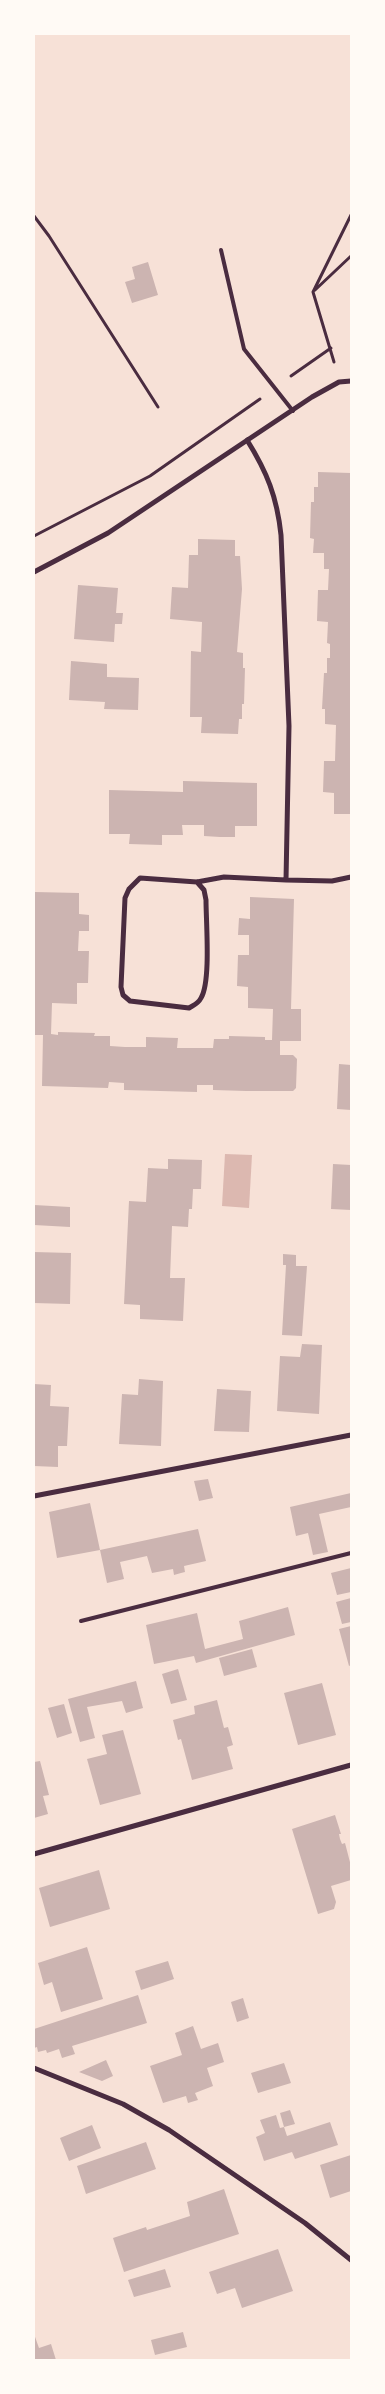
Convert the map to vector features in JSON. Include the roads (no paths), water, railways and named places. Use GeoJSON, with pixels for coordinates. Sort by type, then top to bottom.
{"type":"FeatureCollection","features":[{"type":"Feature","properties":{"kind":"street"},"geometry":{"type":"LineString","coordinates":[[34,572],[108,533],[339,382],[351,381]]}},
{"type":"Feature","properties":{"kind":"street"},"geometry":{"type":"LineString","coordinates":[[248,440],[272,487],[278,508],[281,536],[289,726],[286,880]]}},
{"type":"Feature","properties":{"kind":"street"},"geometry":{"type":"LineString","coordinates":[[197,882],[204,890],[206,900],[206,978],[202,997],[189,1008],[130,1001],[123,995],[122,987],[125,898],[129,889],[140,878],[197,882],[224,877],[332,881],[351,877]]}},
{"type":"Feature","properties":{"kind":"street"},"geometry":{"type":"LineString","coordinates":[[34,1496],[351,1435]]}},
{"type":"Feature","properties":{"kind":"street"},"geometry":{"type":"LineString","coordinates":[[34,1854],[351,1765]]}},
{"type":"Feature","properties":{"kind":"street"},"geometry":{"type":"LineString","coordinates":[[34,2068],[123,2104],[156,2121],[305,2223],[351,2260]]}},
{"type":"Feature","properties":{"kind":"lane"},"geometry":{"type":"LineString","coordinates":[[221,250],[244,349],[293,411]]}},
{"type":"Feature","properties":{"kind":"lane"},"geometry":{"type":"LineString","coordinates":[[81,1621],[351,1553]]}}]}
